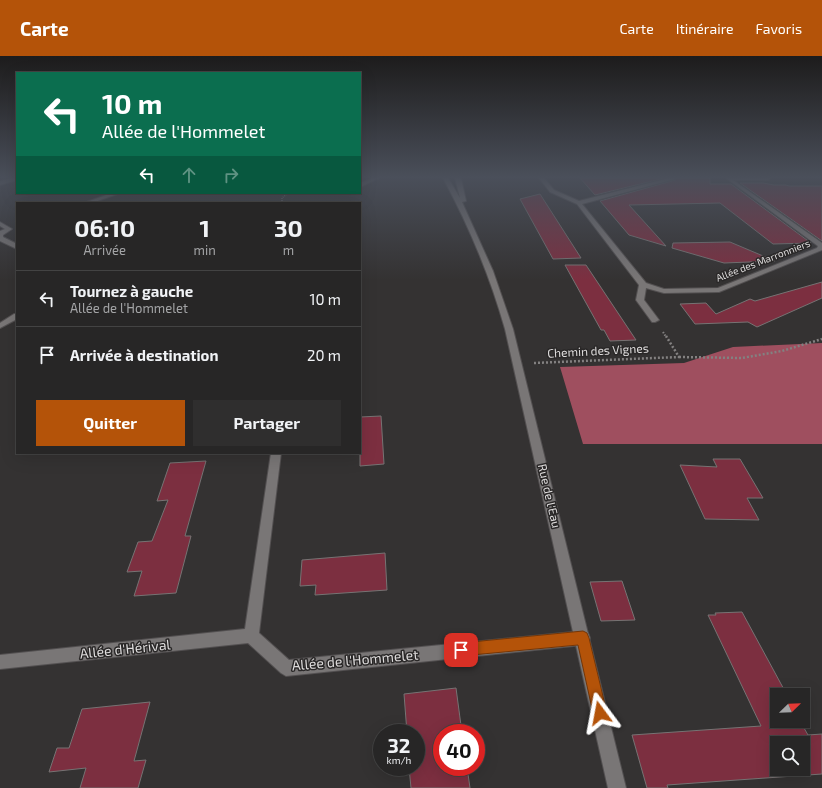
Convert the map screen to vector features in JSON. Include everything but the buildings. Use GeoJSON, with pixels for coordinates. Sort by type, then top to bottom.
{"type":"FeatureCollection","features":[{"type":"Feature","properties":{"kind":"street","name":"Rue de l'Eau"},"geometry":{"type":"LineString","coordinates":[[465,212],[485,257],[502,304],[518,364],[617,788]]}},
{"type":"Feature","properties":{"kind":"street"},"geometry":{"type":"LineString","coordinates":[[586,212],[643,285],[640,300],[655,320]]}},
{"type":"Feature","properties":{"kind":"street","name":"Allée des Marronniers"},"geometry":{"type":"LineString","coordinates":[[643,285],[664,291],[719,290],[820,249],[821,245],[775,212]]}},
{"type":"Feature","properties":{"kind":"street"},"geometry":{"type":"LineString","coordinates":[[0,224],[14,228]]}},
{"type":"Feature","properties":{"kind":"street"},"geometry":{"type":"LineString","coordinates":[[14,228],[0,234],[0,237],[16,246]]}},
{"type":"Feature","properties":{"kind":"street"},"geometry":{"type":"LineString","coordinates":[[0,326],[16,317]]}},
{"type":"Feature","properties":{"kind":"street"},"geometry":{"type":"LineString","coordinates":[[251,636],[276,454]]}},
{"type":"Feature","properties":{"kind":"street","name":"Allée de l'Hommelet"},"geometry":{"type":"LineString","coordinates":[[251,636],[286,668],[583,638]]}},
{"type":"Feature","properties":{"kind":"street","name":"Allée d'Hérival"},"geometry":{"type":"LineString","coordinates":[[0,662],[251,636]]}},
{"type":"Feature","properties":{"kind":"path","name":"Chemin des Vignes"},"geometry":{"type":"LineString","coordinates":[[655,320],[679,357]]}},
{"type":"Feature","properties":{"kind":"path","name":"Chemin des Vignes"},"geometry":{"type":"LineString","coordinates":[[518,364],[679,357],[742,358],[782,351],[822,339]]}},
{"type":"Feature","properties":{"kind":"shaded area"},"geometry":{"type":"Polygon","coordinates":[[[822,343],[822,444],[583,444],[560,367],[684,363],[733,347],[822,343]]]}},
{"type":"Feature","properties":{"kind":"route"},"geometry":{"type":"LineString","coordinates":[[461,650],[583,638],[600,713]]}}]}
